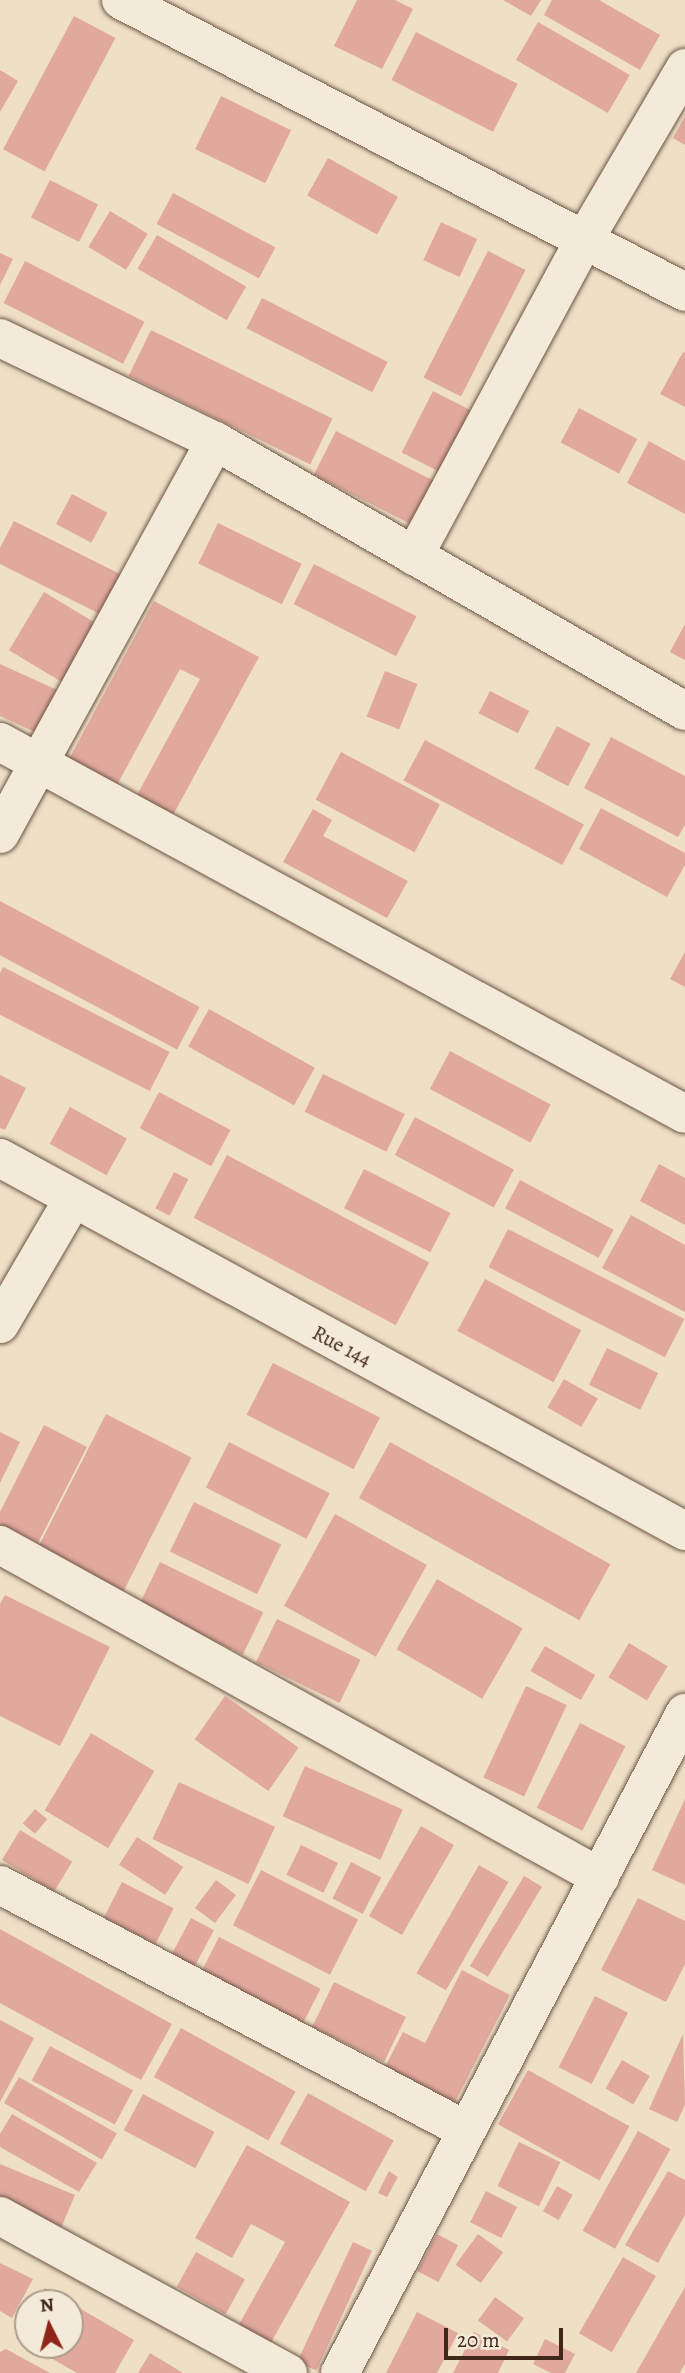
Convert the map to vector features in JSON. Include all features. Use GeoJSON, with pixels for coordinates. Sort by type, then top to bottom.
{"type":"FeatureCollection","features":[{"type":"Feature","properties":{"kind":"street"},"geometry":{"type":"LineString","coordinates":[[121,0],[586,237],[685,292]]}},
{"type":"Feature","properties":{"kind":"street"},"geometry":{"type":"LineString","coordinates":[[414,556],[586,237],[685,68]]}},
{"type":"Feature","properties":{"kind":"street"},"geometry":{"type":"LineString","coordinates":[[0,338],[215,441],[685,711]]}},
{"type":"Feature","properties":{"kind":"street"},"geometry":{"type":"LineString","coordinates":[[0,834],[215,441]]}},
{"type":"Feature","properties":{"kind":"street"},"geometry":{"type":"LineString","coordinates":[[0,742],[685,1114]]}},
{"type":"Feature","properties":{"kind":"street","name":"Rue 144"},"geometry":{"type":"LineString","coordinates":[[0,1158],[72,1201],[685,1531]]}},
{"type":"Feature","properties":{"kind":"street"},"geometry":{"type":"LineString","coordinates":[[0,1324],[72,1201]]}},
{"type":"Feature","properties":{"kind":"street"},"geometry":{"type":"LineString","coordinates":[[0,1545],[600,1877]]}},
{"type":"Feature","properties":{"kind":"street"},"geometry":{"type":"LineString","coordinates":[[340,2373],[464,2129],[685,1713]]}},
{"type":"Feature","properties":{"kind":"street"},"geometry":{"type":"LineString","coordinates":[[0,1885],[464,2129]]}},
{"type":"Feature","properties":{"kind":"street"},"geometry":{"type":"LineString","coordinates":[[0,2216],[288,2373]]}},
{"type":"Feature","properties":{"kind":"building"},"geometry":{"type":"Polygon","coordinates":[[[357,0],[395,0],[413,9],[382,69],[334,46],[357,0]]]}},
{"type":"Feature","properties":{"kind":"building"},"geometry":{"type":"Polygon","coordinates":[[[503,0],[541,0],[531,16],[503,0]]]}},
{"type":"Feature","properties":{"kind":"building"},"geometry":{"type":"Polygon","coordinates":[[[552,0],[599,0],[660,35],[640,70],[544,15],[552,0]]]}},
{"type":"Feature","properties":{"kind":"building"},"geometry":{"type":"Polygon","coordinates":[[[74,16],[115,38],[45,171],[3,149],[74,16]]]}},
{"type":"Feature","properties":{"kind":"building"},"geometry":{"type":"Polygon","coordinates":[[[538,22],[630,75],[608,113],[516,60],[538,22]]]}},
{"type":"Feature","properties":{"kind":"building"},"geometry":{"type":"Polygon","coordinates":[[[416,32],[518,84],[493,132],[391,80],[416,32]]]}},
{"type":"Feature","properties":{"kind":"building"},"geometry":{"type":"Polygon","coordinates":[[[0,70],[18,81],[0,112],[0,70]]]}},
{"type":"Feature","properties":{"kind":"building"},"geometry":{"type":"Polygon","coordinates":[[[221,96],[291,130],[265,183],[195,149],[221,96]]]}},
{"type":"Feature","properties":{"kind":"building"},"geometry":{"type":"Polygon","coordinates":[[[685,116],[685,145],[673,138],[685,116]]]}},
{"type":"Feature","properties":{"kind":"building"},"geometry":{"type":"Polygon","coordinates":[[[328,158],[398,197],[377,234],[307,196],[328,158]]]}},
{"type":"Feature","properties":{"kind":"building"},"geometry":{"type":"Polygon","coordinates":[[[50,180],[98,205],[79,242],[31,217],[50,180]]]}},
{"type":"Feature","properties":{"kind":"building"},"geometry":{"type":"Polygon","coordinates":[[[173,193],[275,247],[259,278],[157,224],[173,193]]]}},
{"type":"Feature","properties":{"kind":"building"},"geometry":{"type":"Polygon","coordinates":[[[110,211],[148,234],[126,270],[88,247],[110,211]]]}},
{"type":"Feature","properties":{"kind":"building"},"geometry":{"type":"Polygon","coordinates":[[[441,222],[477,239],[460,277],[423,260],[441,222]]]}},
{"type":"Feature","properties":{"kind":"building"},"geometry":{"type":"Polygon","coordinates":[[[157,235],[246,286],[227,320],[138,269],[157,235]]]}},
{"type":"Feature","properties":{"kind":"building"},"geometry":{"type":"Polygon","coordinates":[[[488,251],[525,270],[461,397],[424,378],[488,251]]]}},
{"type":"Feature","properties":{"kind":"building"},"geometry":{"type":"Polygon","coordinates":[[[0,253],[13,259],[0,285],[0,253]]]}},
{"type":"Feature","properties":{"kind":"building"},"geometry":{"type":"Polygon","coordinates":[[[25,261],[144,322],[123,364],[4,303],[25,261]]]}},
{"type":"Feature","properties":{"kind":"building"},"geometry":{"type":"Polygon","coordinates":[[[262,298],[388,362],[372,392],[247,328],[262,298]]]}},
{"type":"Feature","properties":{"kind":"building"},"geometry":{"type":"Polygon","coordinates":[[[151,330],[333,419],[310,464],[129,376],[151,330]]]}},
{"type":"Feature","properties":{"kind":"building"},"geometry":{"type":"Polygon","coordinates":[[[683,352],[685,353],[685,407],[660,394],[683,352]]]}},
{"type":"Feature","properties":{"kind":"building"},"geometry":{"type":"Polygon","coordinates":[[[433,391],[472,411],[441,472],[402,452],[433,391]]]}},
{"type":"Feature","properties":{"kind":"building"},"geometry":{"type":"Polygon","coordinates":[[[579,408],[637,439],[619,473],[561,442],[579,408]]]}},
{"type":"Feature","properties":{"kind":"building"},"geometry":{"type":"Polygon","coordinates":[[[336,431],[442,485],[420,529],[314,475],[336,431]]]}},
{"type":"Feature","properties":{"kind":"building"},"geometry":{"type":"Polygon","coordinates":[[[649,441],[685,461],[685,514],[627,483],[649,441]]]}},
{"type":"Feature","properties":{"kind":"building"},"geometry":{"type":"Polygon","coordinates":[[[72,494],[107,513],[91,543],[56,524],[72,494]]]}},
{"type":"Feature","properties":{"kind":"building"},"geometry":{"type":"Polygon","coordinates":[[[14,521],[124,576],[104,616],[0,564],[0,548],[14,521]]]}},
{"type":"Feature","properties":{"kind":"building"},"geometry":{"type":"Polygon","coordinates":[[[218,523],[302,564],[282,604],[198,563],[218,523]]]}},
{"type":"Feature","properties":{"kind":"building"},"geometry":{"type":"Polygon","coordinates":[[[314,564],[416,616],[396,656],[294,604],[314,564]]]}},
{"type":"Feature","properties":{"kind":"building"},"geometry":{"type":"Polygon","coordinates":[[[44,592],[100,625],[65,684],[9,650],[44,592]]]}},
{"type":"Feature","properties":{"kind":"building"},"geometry":{"type":"Polygon","coordinates":[[[154,601],[259,657],[173,815],[137,795],[200,679],[180,669],[117,785],[69,759],[154,601]]]}},
{"type":"Feature","properties":{"kind":"building"},"geometry":{"type":"Polygon","coordinates":[[[685,624],[685,660],[670,652],[685,624]]]}},
{"type":"Feature","properties":{"kind":"building"},"geometry":{"type":"Polygon","coordinates":[[[0,664],[57,690],[37,733],[0,716],[0,664]]]}},
{"type":"Feature","properties":{"kind":"building"},"geometry":{"type":"Polygon","coordinates":[[[385,671],[417,684],[399,730],[367,716],[385,671]]]}},
{"type":"Feature","properties":{"kind":"building"},"geometry":{"type":"Polygon","coordinates":[[[490,691],[529,711],[518,733],[479,713],[490,691]]]}},
{"type":"Feature","properties":{"kind":"building"},"geometry":{"type":"Polygon","coordinates":[[[557,726],[591,744],[568,786],[534,768],[557,726]]]}},
{"type":"Feature","properties":{"kind":"building"},"geometry":{"type":"Polygon","coordinates":[[[611,737],[685,776],[685,825],[678,837],[584,788],[611,737]]]}},
{"type":"Feature","properties":{"kind":"building"},"geometry":{"type":"Polygon","coordinates":[[[425,740],[584,825],[562,865],[403,781],[425,740]]]}},
{"type":"Feature","properties":{"kind":"building"},"geometry":{"type":"Polygon","coordinates":[[[341,752],[440,805],[415,852],[316,800],[341,752]]]}},
{"type":"Feature","properties":{"kind":"building"},"geometry":{"type":"Polygon","coordinates":[[[601,808],[685,853],[685,865],[667,897],[579,849],[601,808]]]}},
{"type":"Feature","properties":{"kind":"building"},"geometry":{"type":"Polygon","coordinates":[[[313,809],[332,820],[323,836],[408,881],[387,918],[283,862],[313,809]]]}},
{"type":"Feature","properties":{"kind":"building"},"geometry":{"type":"Polygon","coordinates":[[[0,901],[200,1007],[177,1049],[0,955],[0,901]]]}},
{"type":"Feature","properties":{"kind":"building"},"geometry":{"type":"Polygon","coordinates":[[[685,952],[685,987],[670,979],[685,952]]]}},
{"type":"Feature","properties":{"kind":"building"},"geometry":{"type":"Polygon","coordinates":[[[3,967],[170,1052],[150,1091],[0,1015],[0,973],[3,967]]]}},
{"type":"Feature","properties":{"kind":"building"},"geometry":{"type":"Polygon","coordinates":[[[209,1009],[315,1068],[294,1105],[188,1047],[209,1009]]]}},
{"type":"Feature","properties":{"kind":"building"},"geometry":{"type":"Polygon","coordinates":[[[450,1051],[551,1105],[530,1142],[430,1089],[450,1051]]]}},
{"type":"Feature","properties":{"kind":"building"},"geometry":{"type":"Polygon","coordinates":[[[323,1074],[405,1114],[386,1152],[305,1112],[323,1074]]]}},
{"type":"Feature","properties":{"kind":"building"},"geometry":{"type":"Polygon","coordinates":[[[0,1075],[26,1088],[5,1130],[0,1128],[0,1075]]]}},
{"type":"Feature","properties":{"kind":"building"},"geometry":{"type":"Polygon","coordinates":[[[159,1092],[231,1130],[211,1166],[140,1128],[159,1092]]]}},
{"type":"Feature","properties":{"kind":"building"},"geometry":{"type":"Polygon","coordinates":[[[70,1107],[127,1139],[106,1175],[50,1144],[70,1107]]]}},
{"type":"Feature","properties":{"kind":"building"},"geometry":{"type":"Polygon","coordinates":[[[415,1117],[514,1170],[494,1208],[395,1155],[415,1117]]]}},
{"type":"Feature","properties":{"kind":"building"},"geometry":{"type":"Polygon","coordinates":[[[227,1155],[429,1263],[396,1325],[194,1218],[227,1155]]]}},
{"type":"Feature","properties":{"kind":"building"},"geometry":{"type":"Polygon","coordinates":[[[659,1164],[685,1178],[685,1225],[640,1201],[659,1164]]]}},
{"type":"Feature","properties":{"kind":"building"},"geometry":{"type":"Polygon","coordinates":[[[364,1169],[450,1213],[430,1252],[344,1208],[364,1169]]]}},
{"type":"Feature","properties":{"kind":"building"},"geometry":{"type":"Polygon","coordinates":[[[174,1172],[188,1179],[170,1216],[155,1209],[174,1172]]]}},
{"type":"Feature","properties":{"kind":"building"},"geometry":{"type":"Polygon","coordinates":[[[520,1180],[614,1230],[599,1258],[505,1208],[520,1180]]]}},
{"type":"Feature","properties":{"kind":"building"},"geometry":{"type":"Polygon","coordinates":[[[631,1215],[685,1245],[685,1312],[602,1268],[631,1215]]]}},
{"type":"Feature","properties":{"kind":"building"},"geometry":{"type":"Polygon","coordinates":[[[508,1229],[684,1319],[665,1357],[488,1267],[508,1229]]]}},
{"type":"Feature","properties":{"kind":"building"},"geometry":{"type":"Polygon","coordinates":[[[485,1279],[581,1330],[554,1382],[457,1331],[485,1279]]]}},
{"type":"Feature","properties":{"kind":"building"},"geometry":{"type":"Polygon","coordinates":[[[607,1348],[658,1373],[640,1410],[589,1385],[607,1348]]]}},
{"type":"Feature","properties":{"kind":"building"},"geometry":{"type":"Polygon","coordinates":[[[273,1363],[380,1417],[354,1469],[247,1415],[273,1363]]]}},
{"type":"Feature","properties":{"kind":"building"},"geometry":{"type":"Polygon","coordinates":[[[564,1379],[598,1398],[581,1427],[548,1408],[564,1379]]]}},
{"type":"Feature","properties":{"kind":"building"},"geometry":{"type":"Polygon","coordinates":[[[106,1414],[192,1458],[122,1594],[37,1550],[106,1414]]]}},
{"type":"Feature","properties":{"kind":"building"},"geometry":{"type":"Polygon","coordinates":[[[44,1425],[87,1447],[38,1543],[0,1524],[0,1512],[44,1425]]]}},
{"type":"Feature","properties":{"kind":"building"},"geometry":{"type":"Polygon","coordinates":[[[0,1432],[20,1442],[0,1483],[0,1432]]]}},
{"type":"Feature","properties":{"kind":"building"},"geometry":{"type":"Polygon","coordinates":[[[229,1442],[330,1493],[307,1539],[206,1487],[229,1442]]]}},
{"type":"Feature","properties":{"kind":"building"},"geometry":{"type":"Polygon","coordinates":[[[390,1442],[610,1564],[579,1620],[359,1498],[390,1442]]]}},
{"type":"Feature","properties":{"kind":"building"},"geometry":{"type":"Polygon","coordinates":[[[194,1502],[281,1545],[257,1594],[170,1551],[194,1502]]]}},
{"type":"Feature","properties":{"kind":"building"},"geometry":{"type":"Polygon","coordinates":[[[335,1514],[427,1565],[376,1657],[284,1606],[335,1514]]]}},
{"type":"Feature","properties":{"kind":"building"},"geometry":{"type":"Polygon","coordinates":[[[160,1562],[263,1612],[243,1655],[139,1604],[160,1562]]]}},
{"type":"Feature","properties":{"kind":"building"},"geometry":{"type":"Polygon","coordinates":[[[437,1579],[523,1628],[482,1699],[396,1649],[437,1579]]]}},
{"type":"Feature","properties":{"kind":"building"},"geometry":{"type":"Polygon","coordinates":[[[5,1595],[110,1647],[60,1746],[0,1716],[0,1604],[5,1595]]]}},
{"type":"Feature","properties":{"kind":"building"},"geometry":{"type":"Polygon","coordinates":[[[277,1619],[361,1660],[340,1703],[256,1662],[277,1619]]]}},
{"type":"Feature","properties":{"kind":"building"},"geometry":{"type":"Polygon","coordinates":[[[629,1643],[668,1666],[647,1700],[608,1677],[629,1643]]]}},
{"type":"Feature","properties":{"kind":"building"},"geometry":{"type":"Polygon","coordinates":[[[545,1646],[595,1675],[581,1700],[530,1671],[545,1646]]]}},
{"type":"Feature","properties":{"kind":"building"},"geometry":{"type":"Polygon","coordinates":[[[526,1686],[567,1705],[524,1797],[483,1778],[526,1686]]]}},
{"type":"Feature","properties":{"kind":"building"},"geometry":{"type":"Polygon","coordinates":[[[225,1696],[299,1748],[268,1791],[195,1739],[225,1696]]]}},
{"type":"Feature","properties":{"kind":"building"},"geometry":{"type":"Polygon","coordinates":[[[580,1723],[625,1746],[582,1831],[537,1808],[580,1723]]]}},
{"type":"Feature","properties":{"kind":"building"},"geometry":{"type":"Polygon","coordinates":[[[91,1733],[154,1771],[108,1848],[45,1810],[91,1733]]]}},
{"type":"Feature","properties":{"kind":"building"},"geometry":{"type":"Polygon","coordinates":[[[305,1766],[403,1810],[380,1860],[283,1816],[305,1766]]]}},
{"type":"Feature","properties":{"kind":"building"},"geometry":{"type":"Polygon","coordinates":[[[179,1782],[275,1827],[248,1884],[152,1839],[179,1782]]]}},
{"type":"Feature","properties":{"kind":"building"},"geometry":{"type":"Polygon","coordinates":[[[685,1799],[685,1885],[652,1870],[685,1799]]]}},
{"type":"Feature","properties":{"kind":"building"},"geometry":{"type":"Polygon","coordinates":[[[35,1809],[47,1819],[35,1834],[23,1824],[35,1809]]]}},
{"type":"Feature","properties":{"kind":"building"},"geometry":{"type":"Polygon","coordinates":[[[421,1826],[454,1845],[402,1935],[369,1916],[421,1826]]]}},
{"type":"Feature","properties":{"kind":"building"},"geometry":{"type":"Polygon","coordinates":[[[20,1830],[72,1861],[54,1891],[2,1860],[20,1830]]]}},
{"type":"Feature","properties":{"kind":"building"},"geometry":{"type":"Polygon","coordinates":[[[137,1837],[183,1867],[165,1895],[119,1865],[137,1837]]]}},
{"type":"Feature","properties":{"kind":"building"},"geometry":{"type":"Polygon","coordinates":[[[301,1845],[338,1863],[323,1893],[287,1875],[301,1845]]]}},
{"type":"Feature","properties":{"kind":"building"},"geometry":{"type":"Polygon","coordinates":[[[351,1862],[381,1877],[363,1914],[332,1899],[351,1862]]]}},
{"type":"Feature","properties":{"kind":"building"},"geometry":{"type":"Polygon","coordinates":[[[479,1865],[508,1882],[446,1990],[416,1973],[479,1865]]]}},
{"type":"Feature","properties":{"kind":"building"},"geometry":{"type":"Polygon","coordinates":[[[261,1870],[358,1919],[330,1975],[233,1925],[261,1870]]]}},
{"type":"Feature","properties":{"kind":"building"},"geometry":{"type":"Polygon","coordinates":[[[524,1876],[542,1887],[488,1977],[470,1966],[524,1876]]]}},
{"type":"Feature","properties":{"kind":"building"},"geometry":{"type":"Polygon","coordinates":[[[216,1880],[236,1895],[215,1923],[195,1908],[216,1880]]]}},
{"type":"Feature","properties":{"kind":"building"},"geometry":{"type":"Polygon","coordinates":[[[122,1882],[174,1908],[156,1944],[104,1918],[122,1882]]]}},
{"type":"Feature","properties":{"kind":"building"},"geometry":{"type":"Polygon","coordinates":[[[638,1898],[685,1921],[685,1964],[666,2002],[601,1970],[638,1898]]]}},
{"type":"Feature","properties":{"kind":"building"},"geometry":{"type":"Polygon","coordinates":[[[191,1918],[214,1930],[193,1969],[170,1957],[191,1918]]]}},
{"type":"Feature","properties":{"kind":"building"},"geometry":{"type":"Polygon","coordinates":[[[0,1929],[172,2024],[141,2080],[0,2003],[0,1929]]]}},
{"type":"Feature","properties":{"kind":"building"},"geometry":{"type":"Polygon","coordinates":[[[219,1937],[321,1989],[302,2026],[200,1974],[219,1937]]]}},
{"type":"Feature","properties":{"kind":"building"},"geometry":{"type":"Polygon","coordinates":[[[462,1970],[510,1995],[454,2104],[384,2069],[403,2032],[425,2043],[462,1970]]]}},
{"type":"Feature","properties":{"kind":"building"},"geometry":{"type":"Polygon","coordinates":[[[334,1982],[406,2017],[384,2062],[312,2027],[334,1982]]]}},
{"type":"Feature","properties":{"kind":"building"},"geometry":{"type":"Polygon","coordinates":[[[595,1996],[628,2013],[592,2084],[559,2067],[595,1996]]]}},
{"type":"Feature","properties":{"kind":"building"},"geometry":{"type":"Polygon","coordinates":[[[0,2020],[34,2038],[0,2102],[0,2020]]]}},
{"type":"Feature","properties":{"kind":"building"},"geometry":{"type":"Polygon","coordinates":[[[181,2028],[296,2092],[268,2140],[154,2077],[181,2028]]]}},
{"type":"Feature","properties":{"kind":"building"},"geometry":{"type":"Polygon","coordinates":[[[683,2034],[685,2105],[677,2122],[649,2109],[683,2034]]]}},
{"type":"Feature","properties":{"kind":"building"},"geometry":{"type":"Polygon","coordinates":[[[50,2046],[133,2090],[115,2125],[32,2080],[50,2046]]]}},
{"type":"Feature","properties":{"kind":"building"},"geometry":{"type":"Polygon","coordinates":[[[622,2060],[650,2076],[633,2105],[606,2089],[622,2060]]]}},
{"type":"Feature","properties":{"kind":"building"},"geometry":{"type":"Polygon","coordinates":[[[528,2070],[629,2126],[599,2180],[498,2124],[528,2070]]]}},
{"type":"Feature","properties":{"kind":"building"},"geometry":{"type":"Polygon","coordinates":[[[19,2077],[117,2134],[102,2159],[4,2103],[19,2077]]]}},
{"type":"Feature","properties":{"kind":"building"},"geometry":{"type":"Polygon","coordinates":[[[308,2093],[394,2141],[366,2191],[280,2144],[308,2093]]]}},
{"type":"Feature","properties":{"kind":"building"},"geometry":{"type":"Polygon","coordinates":[[[143,2094],[215,2132],[195,2168],[124,2130],[143,2094]]]}},
{"type":"Feature","properties":{"kind":"building"},"geometry":{"type":"Polygon","coordinates":[[[12,2114],[97,2163],[79,2192],[0,2147],[0,2134],[12,2114]]]}},
{"type":"Feature","properties":{"kind":"building"},"geometry":{"type":"Polygon","coordinates":[[[638,2131],[670,2149],[615,2249],[583,2231],[638,2131]]]}},
{"type":"Feature","properties":{"kind":"building"},"geometry":{"type":"Polygon","coordinates":[[[519,2142],[560,2162],[539,2206],[498,2186],[519,2142]]]}},
{"type":"Feature","properties":{"kind":"building"},"geometry":{"type":"Polygon","coordinates":[[[247,2145],[350,2202],[264,2355],[232,2337],[285,2242],[251,2224],[232,2258],[195,2238],[247,2145]]]}},
{"type":"Feature","properties":{"kind":"building"},"geometry":{"type":"Polygon","coordinates":[[[0,2164],[75,2195],[58,2235],[0,2210],[0,2164]]]}},
{"type":"Feature","properties":{"kind":"building"},"geometry":{"type":"Polygon","coordinates":[[[389,2171],[398,2177],[387,2197],[378,2193],[389,2171]]]}},
{"type":"Feature","properties":{"kind":"building"},"geometry":{"type":"Polygon","coordinates":[[[668,2171],[685,2180],[685,2215],[658,2263],[625,2245],[668,2171]]]}},
{"type":"Feature","properties":{"kind":"building"},"geometry":{"type":"Polygon","coordinates":[[[557,2186],[573,2195],[559,2220],[543,2211],[557,2186]]]}},
{"type":"Feature","properties":{"kind":"building"},"geometry":{"type":"Polygon","coordinates":[[[486,2191],[517,2207],[501,2238],[470,2222],[486,2191]]]}},
{"type":"Feature","properties":{"kind":"building"},"geometry":{"type":"Polygon","coordinates":[[[437,2234],[458,2245],[438,2282],[417,2271],[437,2234]]]}},
{"type":"Feature","properties":{"kind":"building"},"geometry":{"type":"Polygon","coordinates":[[[478,2234],[503,2252],[481,2283],[456,2265],[478,2234]]]}},
{"type":"Feature","properties":{"kind":"building"},"geometry":{"type":"Polygon","coordinates":[[[353,2242],[372,2251],[316,2371],[297,2362],[353,2242]]]}},
{"type":"Feature","properties":{"kind":"building"},"geometry":{"type":"Polygon","coordinates":[[[196,2252],[245,2279],[226,2314],[177,2287],[196,2252]]]}},
{"type":"Feature","properties":{"kind":"building"},"geometry":{"type":"Polygon","coordinates":[[[623,2257],[656,2276],[612,2352],[579,2333],[623,2257]]]}},
{"type":"Feature","properties":{"kind":"building"},"geometry":{"type":"Polygon","coordinates":[[[0,2263],[33,2279],[28,2289],[14,2289],[12,2318],[0,2311],[0,2263]]]}},
{"type":"Feature","properties":{"kind":"building"},"geometry":{"type":"Polygon","coordinates":[[[685,2287],[685,2364],[680,2373],[636,2373],[685,2287]]]}},
{"type":"Feature","properties":{"kind":"building"},"geometry":{"type":"Polygon","coordinates":[[[495,2297],[524,2318],[507,2342],[478,2320],[495,2297]]]}},
{"type":"Feature","properties":{"kind":"building"},"geometry":{"type":"Polygon","coordinates":[[[84,2311],[134,2340],[115,2373],[77,2373],[52,2359],[84,2359],[84,2311]]]}},
{"type":"Feature","properties":{"kind":"building"},"geometry":{"type":"Polygon","coordinates":[[[417,2312],[458,2333],[437,2373],[386,2373],[417,2312]]]}},
{"type":"Feature","properties":{"kind":"building"},"geometry":{"type":"Polygon","coordinates":[[[474,2332],[509,2350],[498,2373],[453,2373],[474,2332]]]}},
{"type":"Feature","properties":{"kind":"building"},"geometry":{"type":"Polygon","coordinates":[[[545,2339],[575,2354],[565,2373],[551,2373],[533,2364],[545,2339]]]}},
{"type":"Feature","properties":{"kind":"building"},"geometry":{"type":"Polygon","coordinates":[[[6,2349],[14,2353],[14,2359],[24,2359],[50,2373],[0,2373],[0,2352],[6,2349]]]}},
{"type":"Feature","properties":{"kind":"building"},"geometry":{"type":"Polygon","coordinates":[[[150,2353],[183,2373],[138,2373],[150,2353]]]}}]}
